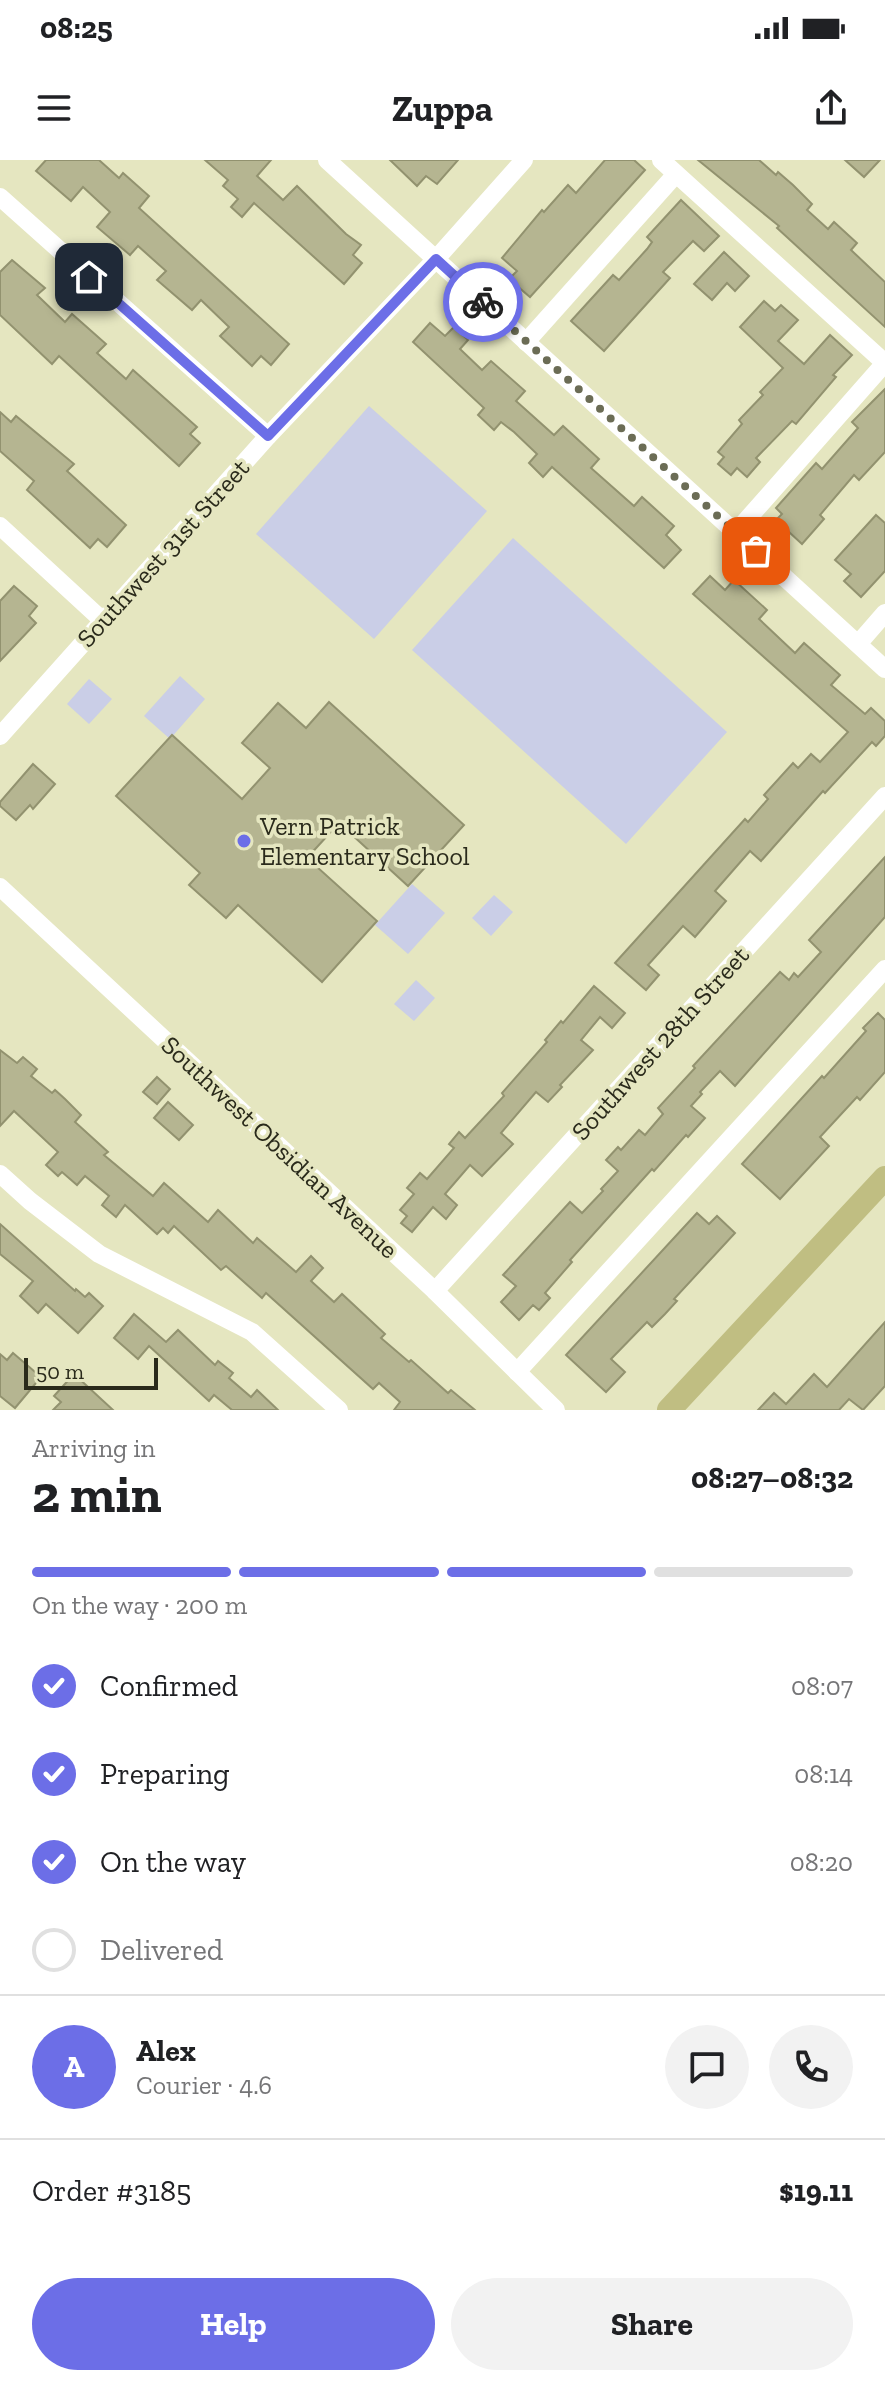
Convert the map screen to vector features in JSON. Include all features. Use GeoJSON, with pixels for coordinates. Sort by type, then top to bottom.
{"type":"FeatureCollection","features":[{"type":"Feature","properties":{"kind":"main road"},"geometry":{"type":"LineString","coordinates":[[669,1410],[885,1178]]}},
{"type":"Feature","properties":{"kind":"street"},"geometry":{"type":"LineString","coordinates":[[327,160],[885,669]]}},
{"type":"Feature","properties":{"kind":"street","name":"Southwest 31st Street"},"geometry":{"type":"LineString","coordinates":[[0,736],[268,436],[436,259],[524,160]]}},
{"type":"Feature","properties":{"kind":"street"},"geometry":{"type":"LineString","coordinates":[[661,160],[885,363],[736,532]]}},
{"type":"Feature","properties":{"kind":"street"},"geometry":{"type":"LineString","coordinates":[[526,342],[676,174]]}},
{"type":"Feature","properties":{"kind":"street"},"geometry":{"type":"LineString","coordinates":[[0,197],[268,436]]}},
{"type":"Feature","properties":{"kind":"street"},"geometry":{"type":"LineString","coordinates":[[0,526],[102,620]]}},
{"type":"Feature","properties":{"kind":"street"},"geometry":{"type":"LineString","coordinates":[[858,644],[885,613]]}},
{"type":"Feature","properties":{"kind":"street","name":"Southwest 28th Street"},"geometry":{"type":"LineString","coordinates":[[435,1291],[885,796]]}},
{"type":"Feature","properties":{"kind":"street","name":"Southwest Obsidian Avenue"},"geometry":{"type":"LineString","coordinates":[[0,887],[435,1291],[556,1410]]}},
{"type":"Feature","properties":{"kind":"street"},"geometry":{"type":"LineString","coordinates":[[517,1372],[885,969]]}},
{"type":"Feature","properties":{"kind":"street"},"geometry":{"type":"LineString","coordinates":[[0,1174],[99,1254],[252,1332],[339,1410]]}},
{"type":"Feature","properties":{"kind":"shaded area"},"geometry":{"type":"Polygon","coordinates":[[[369,406],[487,511],[374,639],[256,534],[369,406]]]}},
{"type":"Feature","properties":{"kind":"shaded area"},"geometry":{"type":"Polygon","coordinates":[[[513,538],[727,732],[626,844],[412,650],[513,538]]]}},
{"type":"Feature","properties":{"kind":"shaded area"},"geometry":{"type":"Polygon","coordinates":[[[180,676],[205,699],[170,739],[144,716],[180,676]]]}},
{"type":"Feature","properties":{"kind":"shaded area"},"geometry":{"type":"Polygon","coordinates":[[[89,679],[112,699],[89,724],[67,704],[89,679]]]}},
{"type":"Feature","properties":{"kind":"shaded area"},"geometry":{"type":"Polygon","coordinates":[[[412,884],[445,913],[408,954],[375,925],[412,884]]]}},
{"type":"Feature","properties":{"kind":"shaded area"},"geometry":{"type":"Polygon","coordinates":[[[494,895],[513,912],[491,936],[472,918],[494,895]]]}},
{"type":"Feature","properties":{"kind":"shaded area"},"geometry":{"type":"Polygon","coordinates":[[[416,980],[435,998],[414,1021],[394,1004],[416,980]]]}},
{"type":"Feature","properties":{"kind":"building"},"geometry":{"type":"Polygon","coordinates":[[[46,160],[99,160],[119,178],[123,173],[149,196],[139,208],[289,344],[271,365],[261,356],[252,366],[220,336],[229,327],[201,300],[192,310],[157,280],[166,271],[138,246],[130,255],[97,227],[110,212],[83,187],[71,201],[36,171],[46,160]]]}},
{"type":"Feature","properties":{"kind":"building"},"geometry":{"type":"Polygon","coordinates":[[[205,160],[271,160],[257,176],[283,200],[297,186],[361,245],[353,255],[362,263],[344,284],[254,203],[242,217],[231,207],[238,199],[223,186],[228,180],[205,160]]]}},
{"type":"Feature","properties":{"kind":"building"},"geometry":{"type":"Polygon","coordinates":[[[390,160],[458,160],[437,184],[426,176],[417,186],[390,160]]]}},
{"type":"Feature","properties":{"kind":"building"},"geometry":{"type":"Polygon","coordinates":[[[605,160],[634,160],[645,170],[530,297],[509,279],[517,271],[502,258],[542,210],[544,212],[568,185],[576,193],[605,160]]]}},
{"type":"Feature","properties":{"kind":"building"},"geometry":{"type":"Polygon","coordinates":[[[698,160],[759,160],[793,185],[812,204],[807,210],[828,229],[834,222],[857,243],[851,250],[885,282],[885,327],[777,228],[779,226],[698,160]]]}},
{"type":"Feature","properties":{"kind":"building"},"geometry":{"type":"Polygon","coordinates":[[[845,160],[880,160],[864,177],[845,160]]]}},
{"type":"Feature","properties":{"kind":"building"},"geometry":{"type":"Polygon","coordinates":[[[681,200],[719,236],[704,251],[693,241],[663,272],[670,278],[604,351],[571,321],[613,275],[619,280],[652,242],[647,237],[681,200]]]}},
{"type":"Feature","properties":{"kind":"building"},"geometry":{"type":"Polygon","coordinates":[[[724,252],[749,276],[735,291],[727,283],[712,300],[694,284],[724,252]]]}},
{"type":"Feature","properties":{"kind":"building"},"geometry":{"type":"Polygon","coordinates":[[[12,260],[45,288],[37,295],[65,322],[72,314],[106,344],[97,353],[126,379],[133,370],[197,427],[190,434],[200,443],[179,466],[59,356],[52,364],[0,315],[0,272],[12,260]]]}},
{"type":"Feature","properties":{"kind":"building"},"geometry":{"type":"Polygon","coordinates":[[[764,301],[775,311],[781,305],[798,320],[778,341],[804,364],[830,335],[852,355],[796,424],[792,421],[756,458],[760,462],[747,477],[737,468],[731,475],[718,464],[724,457],[718,452],[742,424],[739,420],[763,395],[760,392],[783,368],[740,327],[764,301]]]}},
{"type":"Feature","properties":{"kind":"building"},"geometry":{"type":"Polygon","coordinates":[[[430,323],[445,336],[454,327],[468,340],[460,349],[482,370],[491,361],[525,391],[516,401],[554,435],[563,426],[599,459],[591,468],[634,506],[642,497],[674,526],[666,535],[681,550],[664,568],[552,467],[543,477],[529,463],[537,454],[514,432],[501,422],[494,430],[478,415],[484,408],[413,342],[430,323]]]}},
{"type":"Feature","properties":{"kind":"building"},"geometry":{"type":"Polygon","coordinates":[[[885,389],[885,452],[859,480],[854,475],[820,515],[824,519],[802,544],[776,520],[782,514],[776,508],[816,463],[822,469],[858,428],[852,422],[885,389]]]}},
{"type":"Feature","properties":{"kind":"building"},"geometry":{"type":"Polygon","coordinates":[[[0,412],[11,422],[16,416],[74,464],[67,471],[126,525],[107,547],[98,539],[90,548],[27,490],[34,481],[0,451],[0,412]]]}},
{"type":"Feature","properties":{"kind":"building"},"geometry":{"type":"Polygon","coordinates":[[[876,515],[885,523],[885,571],[861,597],[844,581],[851,574],[835,560],[876,515]]]}},
{"type":"Feature","properties":{"kind":"building"},"geometry":{"type":"Polygon","coordinates":[[[710,576],[725,590],[734,580],[767,610],[759,619],[795,653],[804,643],[840,675],[831,685],[865,714],[871,708],[885,721],[885,736],[876,746],[872,742],[825,793],[823,791],[761,861],[750,851],[715,891],[726,901],[695,937],[683,926],[648,965],[659,975],[646,990],[615,963],[745,819],[748,822],[768,799],[764,795],[793,763],[798,768],[811,754],[820,762],[848,732],[693,594],[710,576]]]}},
{"type":"Feature","properties":{"kind":"building"},"geometry":{"type":"Polygon","coordinates":[[[14,586],[37,606],[29,616],[36,623],[0,661],[0,601],[14,586]]]}},
{"type":"Feature","properties":{"kind":"building","name":"Vern Patrick Elementary School"},"geometry":{"type":"Polygon","coordinates":[[[329,702],[464,825],[408,886],[339,823],[307,858],[377,921],[322,982],[238,905],[226,918],[189,885],[200,873],[116,796],[172,735],[242,799],[270,768],[242,743],[278,703],[306,728],[329,702]]]}},
{"type":"Feature","properties":{"kind":"building"},"geometry":{"type":"Polygon","coordinates":[[[33,764],[55,784],[33,809],[30,805],[16,820],[0,806],[0,802],[33,764]]]}},
{"type":"Feature","properties":{"kind":"building"},"geometry":{"type":"Polygon","coordinates":[[[885,857],[885,917],[735,1086],[720,1071],[700,1092],[702,1094],[691,1106],[705,1118],[654,1171],[652,1169],[570,1260],[572,1262],[545,1293],[550,1298],[539,1310],[533,1305],[519,1320],[501,1302],[516,1286],[503,1275],[570,1202],[582,1213],[603,1191],[601,1189],[618,1171],[606,1160],[618,1147],[621,1150],[639,1130],[645,1135],[663,1114],[658,1108],[780,972],[789,980],[794,973],[798,977],[821,952],[809,940],[885,857]]]}},
{"type":"Feature","properties":{"kind":"building"},"geometry":{"type":"Polygon","coordinates":[[[594,986],[625,1013],[612,1028],[600,1017],[581,1040],[593,1050],[548,1102],[536,1092],[501,1133],[513,1144],[482,1176],[470,1165],[445,1194],[457,1205],[446,1219],[433,1207],[412,1232],[401,1223],[407,1216],[400,1210],[414,1194],[407,1188],[420,1173],[427,1179],[454,1148],[449,1144],[459,1132],[465,1138],[504,1096],[502,1093],[547,1042],[545,1040],[594,986]]]}},
{"type":"Feature","properties":{"kind":"building"},"geometry":{"type":"Polygon","coordinates":[[[878,1013],[885,1020],[885,1072],[820,1137],[829,1146],[780,1199],[742,1164],[822,1076],[824,1078],[878,1013]]]}},
{"type":"Feature","properties":{"kind":"building"},"geometry":{"type":"Polygon","coordinates":[[[0,1050],[17,1063],[23,1057],[37,1069],[31,1076],[65,1099],[81,1115],[75,1122],[108,1152],[104,1155],[153,1196],[164,1183],[208,1222],[218,1210],[253,1243],[257,1238],[296,1272],[311,1256],[323,1268],[311,1281],[334,1302],[342,1294],[385,1334],[381,1338],[448,1393],[451,1390],[475,1410],[394,1410],[400,1402],[379,1383],[373,1389],[266,1293],[262,1298],[226,1266],[221,1270],[174,1226],[168,1233],[163,1228],[157,1234],[125,1205],[116,1217],[102,1205],[109,1196],[85,1176],[77,1185],[62,1172],[58,1176],[46,1165],[58,1152],[14,1111],[0,1126],[0,1050]]]}},
{"type":"Feature","properties":{"kind":"building"},"geometry":{"type":"Polygon","coordinates":[[[157,1077],[170,1089],[157,1104],[143,1092],[157,1077]]]}},
{"type":"Feature","properties":{"kind":"building"},"geometry":{"type":"Polygon","coordinates":[[[168,1102],[193,1125],[179,1140],[154,1118],[168,1102]]]}},
{"type":"Feature","properties":{"kind":"building"},"geometry":{"type":"Polygon","coordinates":[[[697,1213],[709,1224],[717,1216],[735,1233],[674,1299],[677,1301],[665,1314],[652,1327],[647,1322],[611,1359],[625,1372],[606,1392],[566,1355],[697,1213]]]}},
{"type":"Feature","properties":{"kind":"building"},"geometry":{"type":"Polygon","coordinates":[[[0,1224],[75,1291],[85,1297],[89,1293],[103,1306],[78,1333],[46,1304],[38,1313],[20,1296],[33,1281],[0,1254],[0,1224]]]}},
{"type":"Feature","properties":{"kind":"building"},"geometry":{"type":"Polygon","coordinates":[[[134,1314],[166,1342],[178,1330],[215,1365],[218,1361],[233,1373],[229,1378],[251,1397],[257,1390],[278,1410],[232,1410],[214,1395],[209,1401],[149,1346],[138,1359],[114,1338],[134,1314]]]}},
{"type":"Feature","properties":{"kind":"building"},"geometry":{"type":"Polygon","coordinates":[[[885,1322],[885,1386],[863,1410],[849,1399],[839,1410],[758,1410],[774,1393],[786,1404],[814,1374],[827,1387],[885,1322]]]}},
{"type":"Feature","properties":{"kind":"building"},"geometry":{"type":"Polygon","coordinates":[[[13,1353],[41,1377],[15,1408],[0,1396],[0,1354],[7,1360],[13,1353]]]}},
{"type":"Feature","properties":{"kind":"building"},"geometry":{"type":"Polygon","coordinates":[[[74,1374],[113,1410],[53,1410],[61,1402],[54,1396],[74,1374]]]}},
{"type":"Feature","properties":{"kind":"way so far"},"geometry":{"type":"LineString","coordinates":[[483,302],[756,551]]}},
{"type":"Feature","properties":{"kind":"place","name":"Vern Patrick Elementary School"},"geometry":{"type":"Point","coordinates":[244,841]}},
{"type":"Feature","properties":{"kind":"route"},"geometry":{"type":"LineString","coordinates":[[89,277],[268,436],[436,259],[483,302]]}}]}
